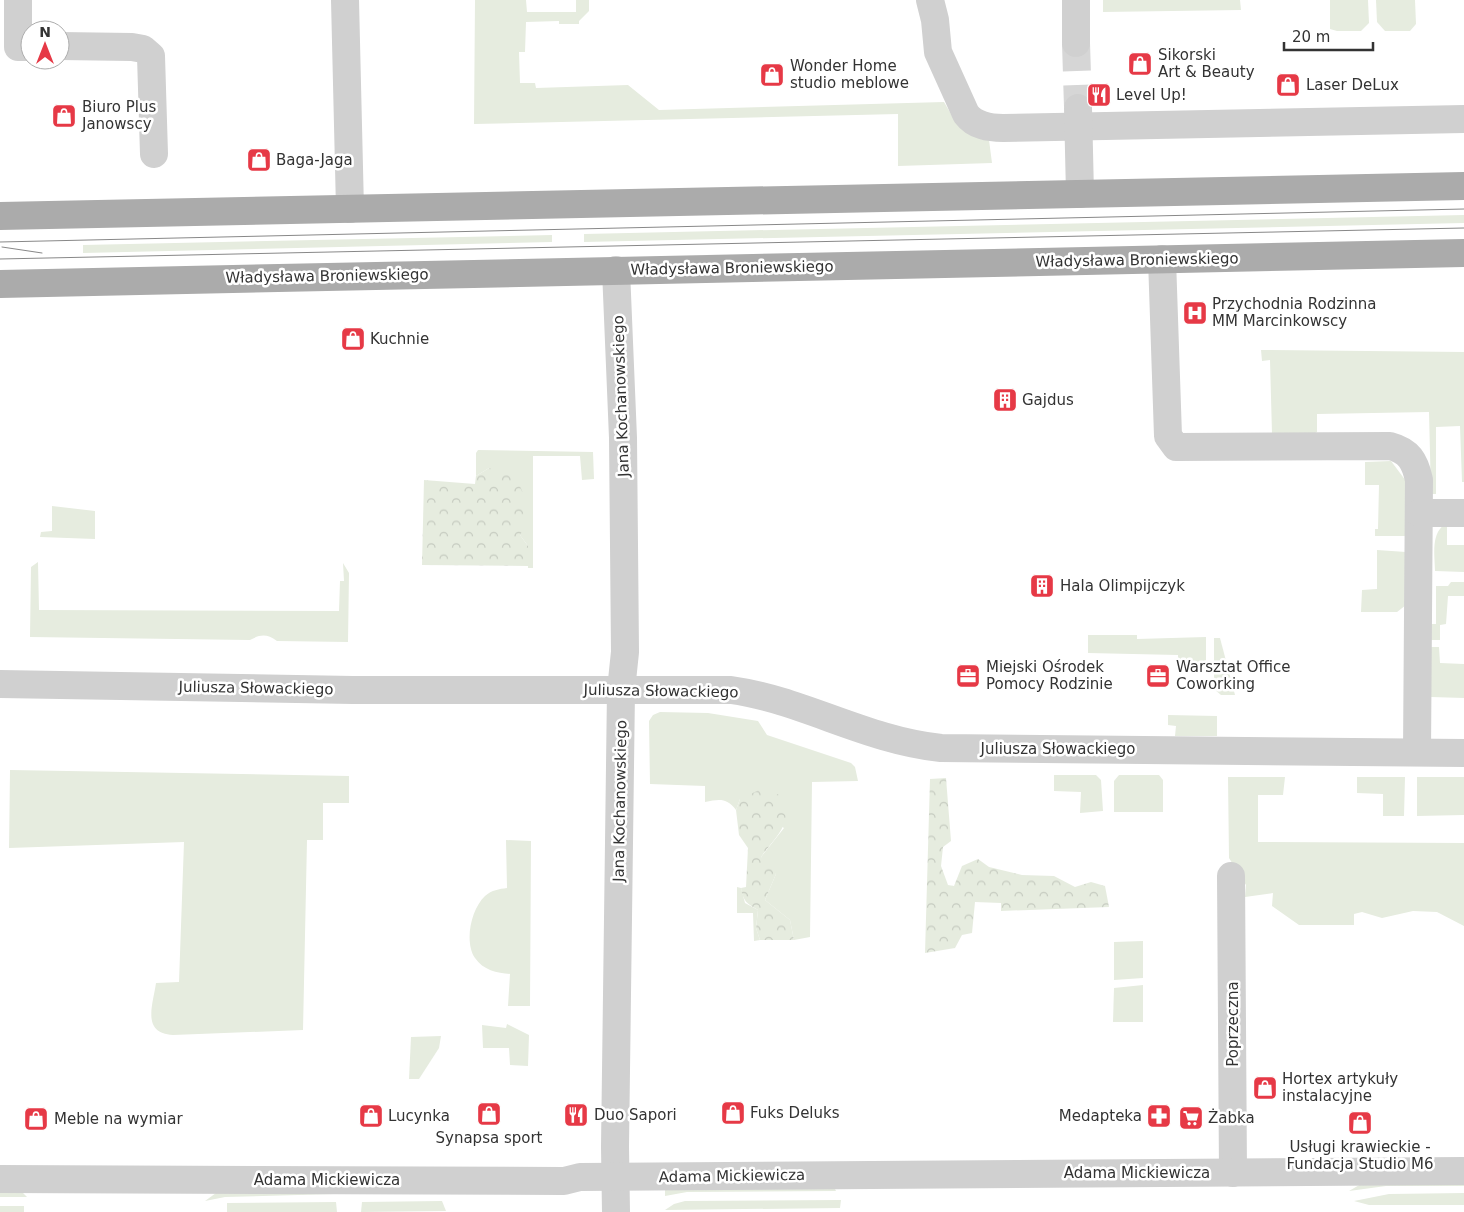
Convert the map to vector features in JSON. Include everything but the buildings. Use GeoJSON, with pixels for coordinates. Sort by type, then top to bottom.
{"type":"FeatureCollection","features":[{"type":"Feature","properties":{"kind":"main road"},"geometry":{"type":"LineString","coordinates":[[0,216],[1464,186]]}},
{"type":"Feature","properties":{"kind":"main road","name":"Władysława Broniewskiego"},"geometry":{"type":"LineString","coordinates":[[0,284],[1464,253]]}},
{"type":"Feature","properties":{"kind":"street"},"geometry":{"type":"LineString","coordinates":[[18,0],[18,47],[20,47]]}},
{"type":"Feature","properties":{"kind":"street"},"geometry":{"type":"LineString","coordinates":[[344,0],[350,209]]}},
{"type":"Feature","properties":{"kind":"street"},"geometry":{"type":"LineString","coordinates":[[930,0],[936,20],[940,56],[958,99],[971,120],[983,126],[998,128],[1078,117],[1464,119]]}},
{"type":"Feature","properties":{"kind":"street"},"geometry":{"type":"LineString","coordinates":[[1076,0],[1076,43]]}},
{"type":"Feature","properties":{"kind":"street"},"geometry":{"type":"LineString","coordinates":[[70,46],[132,47],[142,49],[151,56],[154,154]]}},
{"type":"Feature","properties":{"kind":"street"},"geometry":{"type":"LineString","coordinates":[[1078,117],[1080,194]]}},
{"type":"Feature","properties":{"kind":"street"},"geometry":{"type":"LineString","coordinates":[[1162,259],[1168,436],[1176,447],[1395,448],[1409,454],[1416,465],[1419,480],[1417,752]]}},
{"type":"Feature","properties":{"kind":"street","name":"Jana Kochanowskiego"},"geometry":{"type":"LineString","coordinates":[[616,270],[623,438],[625,652],[621,690],[616,1212]]}},
{"type":"Feature","properties":{"kind":"street"},"geometry":{"type":"LineString","coordinates":[[1419,513],[1464,513]]}},
{"type":"Feature","properties":{"kind":"street","name":"Juliusza Słowackiego"},"geometry":{"type":"LineString","coordinates":[[0,684],[353,690],[731,690],[759,694],[874,735],[918,746],[940,748],[1464,753]]}},
{"type":"Feature","properties":{"kind":"street","name":"Poprzeczna"},"geometry":{"type":"LineString","coordinates":[[1231,876],[1233,1173]]}},
{"type":"Feature","properties":{"kind":"street","name":"Adama Mickiewicza"},"geometry":{"type":"LineString","coordinates":[[0,1179],[564,1181],[580,1178],[1464,1171]]}},
{"type":"Feature","properties":{"kind":"green space"},"geometry":{"type":"Polygon","coordinates":[[[475,0],[526,0],[527,12],[576,12],[576,0],[589,0],[589,11],[579,21],[579,24],[559,24],[559,21],[526,22],[525,52],[519,52],[520,83],[535,83],[536,88],[628,85],[659,110],[944,102],[954,119],[989,140],[992,163],[898,166],[898,114],[474,124],[475,0]]]}},
{"type":"Feature","properties":{"kind":"green space"},"geometry":{"type":"Polygon","coordinates":[[[1103,0],[1240,0],[1241,10],[1103,12],[1103,0]]]}},
{"type":"Feature","properties":{"kind":"green space"},"geometry":{"type":"Polygon","coordinates":[[[1330,0],[1368,0],[1369,23],[1361,31],[1337,31],[1330,29],[1330,0]]]}},
{"type":"Feature","properties":{"kind":"green space"},"geometry":{"type":"Polygon","coordinates":[[[1376,0],[1415,0],[1416,24],[1410,31],[1385,31],[1377,22],[1376,0]]]}},
{"type":"Feature","properties":{"kind":"green space"},"geometry":{"type":"Polygon","coordinates":[[[1464,215],[1464,223],[584,242],[584,234],[1464,215]]]}},
{"type":"Feature","properties":{"kind":"green space"},"geometry":{"type":"Polygon","coordinates":[[[552,235],[552,242],[83,253],[83,245],[552,235]]]}},
{"type":"Feature","properties":{"kind":"green space"},"geometry":{"type":"Polygon","coordinates":[[[1261,350],[1464,352],[1464,482],[1462,482],[1460,426],[1436,427],[1436,494],[1431,494],[1429,412],[1317,414],[1317,432],[1310,436],[1272,434],[1270,360],[1262,361],[1261,350]]]}},
{"type":"Feature","properties":{"kind":"green space"},"geometry":{"type":"Polygon","coordinates":[[[478,450],[593,452],[594,479],[582,480],[580,456],[533,456],[533,568],[528,568],[528,546],[520,535],[489,468],[476,476],[476,453],[478,450]]]}},
{"type":"Feature","properties":{"kind":"green space"},"geometry":{"type":"Polygon","coordinates":[[[1391,461],[1409,485],[1407,536],[1375,536],[1375,529],[1378,529],[1379,485],[1365,485],[1365,462],[1391,461]]]}},
{"type":"Feature","properties":{"kind":"green space"},"geometry":{"type":"Polygon","coordinates":[[[489,468],[509,474],[515,479],[524,494],[527,512],[524,528],[520,535],[528,546],[528,566],[422,565],[424,480],[475,484],[476,476],[489,468]]]}},
{"type":"Feature","properties":{"kind":"green space"},"geometry":{"type":"Polygon","coordinates":[[[52,506],[95,511],[95,539],[40,537],[41,532],[52,531],[52,506]]]}},
{"type":"Feature","properties":{"kind":"green space"},"geometry":{"type":"Polygon","coordinates":[[[1447,523],[1447,545],[1464,545],[1464,572],[1435,571],[1434,551],[1436,538],[1438,532],[1447,523]]]}},
{"type":"Feature","properties":{"kind":"green space"},"geometry":{"type":"Polygon","coordinates":[[[1377,550],[1406,552],[1406,605],[1397,612],[1361,612],[1362,590],[1377,589],[1377,550]]]}},
{"type":"Feature","properties":{"kind":"green space"},"geometry":{"type":"Polygon","coordinates":[[[38,562],[39,610],[339,611],[340,581],[344,581],[343,563],[349,573],[348,642],[277,641],[264,636],[250,640],[30,637],[31,567],[38,562]]]}},
{"type":"Feature","properties":{"kind":"green space"},"geometry":{"type":"Polygon","coordinates":[[[1451,582],[1464,582],[1464,596],[1448,596],[1446,624],[1440,625],[1440,640],[1431,640],[1431,624],[1436,624],[1436,586],[1448,586],[1451,582]]]}},
{"type":"Feature","properties":{"kind":"green space"},"geometry":{"type":"Polygon","coordinates":[[[1088,635],[1137,635],[1137,639],[1206,637],[1205,670],[1178,669],[1178,655],[1088,653],[1088,635]]]}},
{"type":"Feature","properties":{"kind":"green space"},"geometry":{"type":"Polygon","coordinates":[[[1214,638],[1220,638],[1235,695],[1221,695],[1214,689],[1214,638]]]}},
{"type":"Feature","properties":{"kind":"green space"},"geometry":{"type":"Polygon","coordinates":[[[1431,647],[1439,647],[1440,663],[1464,664],[1464,698],[1431,697],[1431,647]]]}},
{"type":"Feature","properties":{"kind":"green space"},"geometry":{"type":"Polygon","coordinates":[[[660,712],[708,713],[758,721],[767,735],[851,763],[855,767],[858,781],[812,782],[810,937],[794,940],[790,920],[765,900],[776,874],[761,857],[784,828],[740,799],[736,810],[723,800],[705,802],[705,786],[650,784],[649,721],[653,715],[660,712]]]}},
{"type":"Feature","properties":{"kind":"green space"},"geometry":{"type":"Polygon","coordinates":[[[1168,715],[1217,716],[1217,736],[1175,736],[1176,726],[1168,725],[1168,715]]]}},
{"type":"Feature","properties":{"kind":"green space"},"geometry":{"type":"Polygon","coordinates":[[[10,770],[349,776],[349,803],[323,803],[323,840],[307,840],[303,1030],[173,1035],[156,1029],[151,1016],[156,983],[179,982],[184,842],[9,848],[10,770]]]}},
{"type":"Feature","properties":{"kind":"green space"},"geometry":{"type":"Polygon","coordinates":[[[1054,775],[1096,775],[1101,780],[1103,811],[1080,813],[1081,792],[1054,791],[1054,775]]]}},
{"type":"Feature","properties":{"kind":"green space"},"geometry":{"type":"Polygon","coordinates":[[[1119,775],[1159,775],[1163,780],[1163,812],[1114,812],[1114,781],[1119,775]]]}},
{"type":"Feature","properties":{"kind":"green space"},"geometry":{"type":"Polygon","coordinates":[[[1228,777],[1285,777],[1283,795],[1258,795],[1258,842],[1464,843],[1464,926],[1437,912],[1413,911],[1382,918],[1362,912],[1354,914],[1354,925],[1299,925],[1272,906],[1273,893],[1245,897],[1246,885],[1229,858],[1228,777]]]}},
{"type":"Feature","properties":{"kind":"green space"},"geometry":{"type":"Polygon","coordinates":[[[1357,777],[1405,777],[1404,816],[1383,816],[1383,794],[1357,793],[1357,777]]]}},
{"type":"Feature","properties":{"kind":"green space"},"geometry":{"type":"Polygon","coordinates":[[[1417,777],[1464,777],[1464,815],[1417,816],[1417,777]]]}},
{"type":"Feature","properties":{"kind":"green space"},"geometry":{"type":"Polygon","coordinates":[[[946,778],[951,841],[943,847],[941,866],[948,885],[954,886],[962,866],[978,859],[989,867],[1022,875],[1054,876],[1075,887],[1091,882],[1105,886],[1109,907],[1001,911],[1001,903],[975,902],[972,933],[962,935],[955,948],[925,953],[930,779],[946,778]]]}},
{"type":"Feature","properties":{"kind":"green space"},"geometry":{"type":"Polygon","coordinates":[[[759,790],[781,795],[785,805],[786,814],[782,829],[761,857],[771,861],[776,874],[765,900],[790,920],[794,940],[760,940],[756,928],[758,910],[746,902],[741,888],[746,887],[748,848],[739,835],[736,810],[740,799],[759,790]]]}},
{"type":"Feature","properties":{"kind":"green space"},"geometry":{"type":"Polygon","coordinates":[[[506,840],[531,841],[530,1006],[508,1006],[510,974],[495,972],[478,962],[470,943],[473,917],[480,902],[490,892],[507,888],[506,840]]]}},
{"type":"Feature","properties":{"kind":"green space"},"geometry":{"type":"Polygon","coordinates":[[[737,887],[741,888],[745,903],[758,910],[756,928],[760,940],[754,941],[753,913],[737,913],[737,887]]]}},
{"type":"Feature","properties":{"kind":"green space"},"geometry":{"type":"Polygon","coordinates":[[[1143,941],[1143,978],[1114,980],[1114,942],[1143,941]]]}},
{"type":"Feature","properties":{"kind":"green space"},"geometry":{"type":"Polygon","coordinates":[[[1143,985],[1143,1022],[1113,1022],[1114,988],[1143,985]]]}},
{"type":"Feature","properties":{"kind":"green space"},"geometry":{"type":"Polygon","coordinates":[[[507,1024],[529,1035],[528,1066],[510,1065],[509,1048],[483,1048],[482,1025],[506,1028],[507,1024]]]}},
{"type":"Feature","properties":{"kind":"green space"},"geometry":{"type":"Polygon","coordinates":[[[441,1036],[439,1048],[419,1079],[409,1079],[411,1037],[441,1036]]]}},
{"type":"Feature","properties":{"kind":"green space"},"geometry":{"type":"Polygon","coordinates":[[[1464,1183],[1464,1186],[1386,1186],[1349,1191],[1361,1184],[1464,1183]]]}},
{"type":"Feature","properties":{"kind":"green space"},"geometry":{"type":"Polygon","coordinates":[[[834,1187],[836,1191],[687,1192],[665,1196],[665,1189],[834,1187]]]}},
{"type":"Feature","properties":{"kind":"green space"},"geometry":{"type":"Polygon","coordinates":[[[0,1191],[21,1191],[27,1197],[0,1197],[0,1191]]]}},
{"type":"Feature","properties":{"kind":"green space"},"geometry":{"type":"Polygon","coordinates":[[[216,1193],[334,1194],[225,1197],[205,1201],[216,1193]]]}},
{"type":"Feature","properties":{"kind":"green space"},"geometry":{"type":"Polygon","coordinates":[[[1464,1193],[1464,1205],[1369,1205],[1354,1201],[1389,1194],[1464,1193]]]}},
{"type":"Feature","properties":{"kind":"green space"},"geometry":{"type":"Polygon","coordinates":[[[841,1200],[840,1208],[665,1210],[674,1204],[685,1201],[841,1200]]]}},
{"type":"Feature","properties":{"kind":"green space"},"geometry":{"type":"Polygon","coordinates":[[[442,1201],[446,1211],[361,1212],[362,1202],[442,1201]]]}},
{"type":"Feature","properties":{"kind":"green space"},"geometry":{"type":"Polygon","coordinates":[[[336,1202],[337,1212],[227,1212],[227,1203],[336,1202]]]}},
{"type":"Feature","properties":{"kind":"green space"},"geometry":{"type":"Polygon","coordinates":[[[0,1206],[24,1206],[24,1212],[0,1212],[0,1206]]]}},
{"type":"Feature","properties":{"kind":"tunnel"},"geometry":{"type":"LineString","coordinates":[[1076,43],[1078,107]]}},
{"type":"Feature","properties":{"kind":"tram line"},"geometry":{"type":"LineString","coordinates":[[0,242],[1464,209]]}},
{"type":"Feature","properties":{"kind":"tram line"},"geometry":{"type":"LineString","coordinates":[[0,259],[1464,228]]}},
{"type":"Feature","properties":{"kind":"tram line"},"geometry":{"type":"LineString","coordinates":[[2,247],[42,253]]}},
{"type":"Feature","properties":{"kind":"place","name":"Sikorski Art & Beauty"},"geometry":{"type":"Point","coordinates":[1140,64]}},
{"type":"Feature","properties":{"kind":"place","name":"Wonder Home studio meblowe"},"geometry":{"type":"Point","coordinates":[772,75]}},
{"type":"Feature","properties":{"kind":"place","name":"Laser DeLux"},"geometry":{"type":"Point","coordinates":[1288,85]}},
{"type":"Feature","properties":{"kind":"place","name":"Level Up!"},"geometry":{"type":"Point","coordinates":[1099,95]}},
{"type":"Feature","properties":{"kind":"place","name":"Biuro Plus Janowscy"},"geometry":{"type":"Point","coordinates":[64,116]}},
{"type":"Feature","properties":{"kind":"place","name":"Baga-Jaga"},"geometry":{"type":"Point","coordinates":[259,160]}},
{"type":"Feature","properties":{"kind":"place","name":"Przychodnia Rodzinna MM Marcinkowscy"},"geometry":{"type":"Point","coordinates":[1195,313]}},
{"type":"Feature","properties":{"kind":"place","name":"Kuchnie"},"geometry":{"type":"Point","coordinates":[353,339]}},
{"type":"Feature","properties":{"kind":"place","name":"Gajdus"},"geometry":{"type":"Point","coordinates":[1005,400]}},
{"type":"Feature","properties":{"kind":"place","name":"Hala Olimpijczyk"},"geometry":{"type":"Point","coordinates":[1042,586]}},
{"type":"Feature","properties":{"kind":"place","name":"Miejski Ośrodek Pomocy Rodzinie"},"geometry":{"type":"Point","coordinates":[968,676]}},
{"type":"Feature","properties":{"kind":"place","name":"Warsztat Office Coworking"},"geometry":{"type":"Point","coordinates":[1158,676]}},
{"type":"Feature","properties":{"kind":"place","name":"Hortex artykuły instalacyjne"},"geometry":{"type":"Point","coordinates":[1265,1088]}},
{"type":"Feature","properties":{"kind":"place","name":"Fuks Deluks"},"geometry":{"type":"Point","coordinates":[733,1113]}},
{"type":"Feature","properties":{"kind":"place","name":"Synapsa sport"},"geometry":{"type":"Point","coordinates":[489,1114]}},
{"type":"Feature","properties":{"kind":"place","name":"Duo Sapori"},"geometry":{"type":"Point","coordinates":[576,1115]}},
{"type":"Feature","properties":{"kind":"place","name":"Lucynka"},"geometry":{"type":"Point","coordinates":[371,1116]}},
{"type":"Feature","properties":{"kind":"place","name":"Medapteka"},"geometry":{"type":"Point","coordinates":[1159,1116]}},
{"type":"Feature","properties":{"kind":"place","name":"Żabka"},"geometry":{"type":"Point","coordinates":[1191,1118]}},
{"type":"Feature","properties":{"kind":"place","name":"Meble na wymiar"},"geometry":{"type":"Point","coordinates":[36,1119]}},
{"type":"Feature","properties":{"kind":"place","name":"Usługi krawieckie - Fundacja Studio M6"},"geometry":{"type":"Point","coordinates":[1360,1123]}}]}
